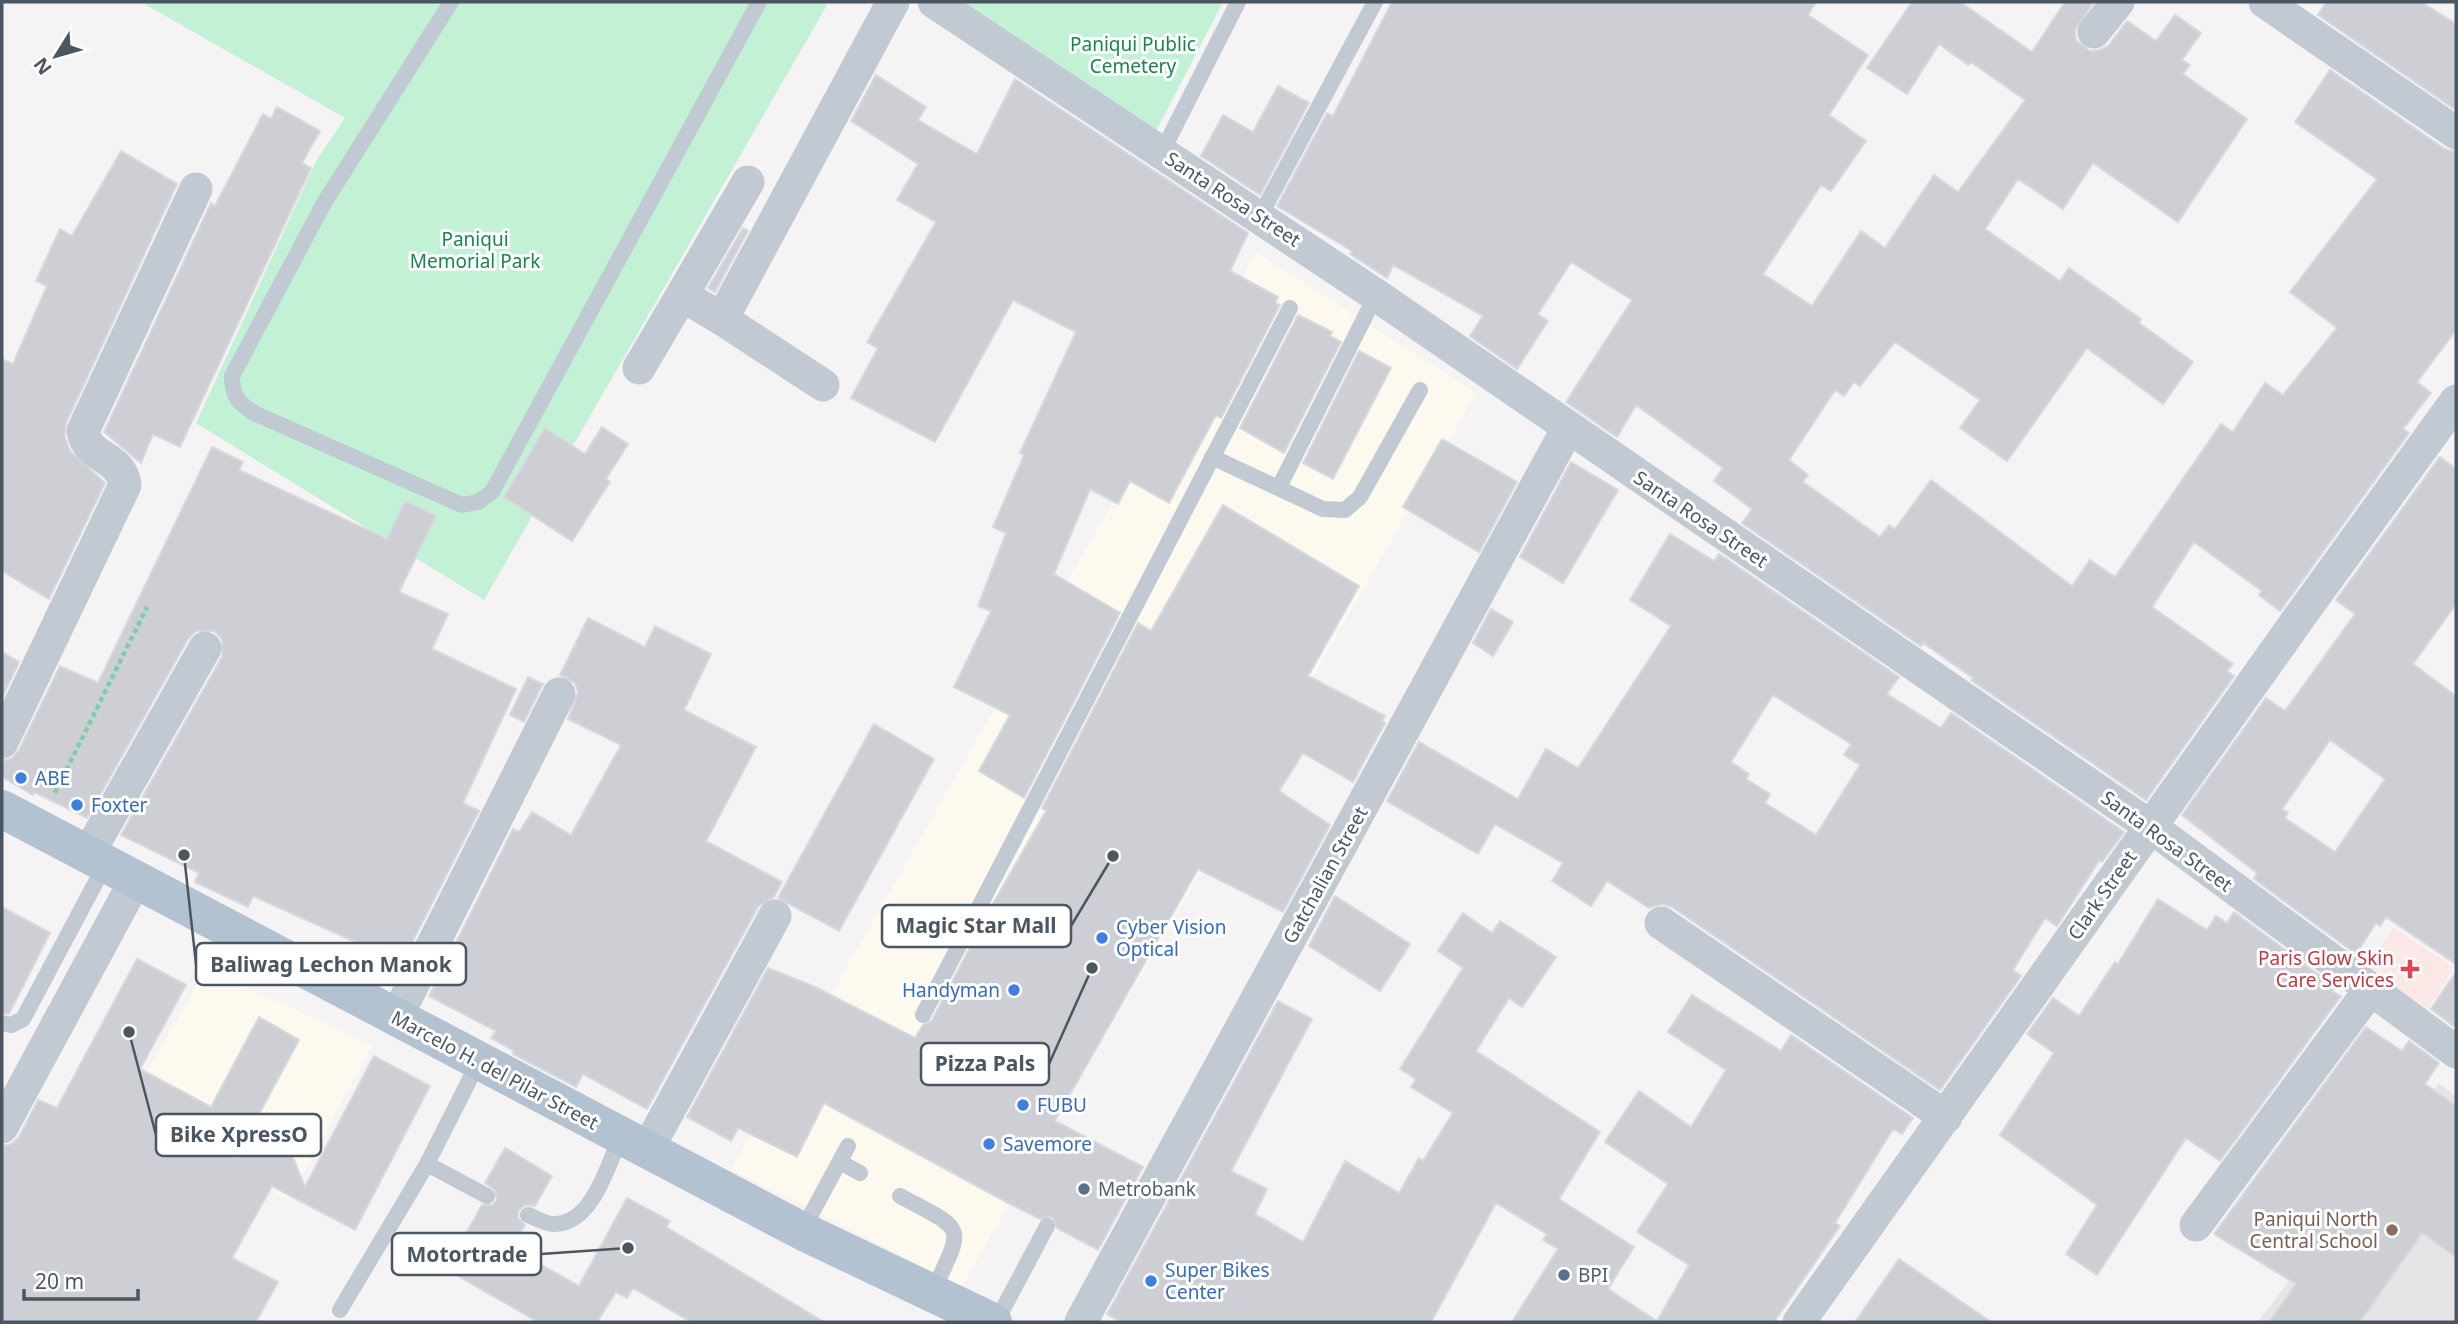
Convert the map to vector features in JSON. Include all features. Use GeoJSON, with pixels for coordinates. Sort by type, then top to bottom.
{"type":"FeatureCollection","features":[{"type":"Feature","properties":{"kind":"main road","name":"Marcelo H. del Pilar Street"},"geometry":{"type":"LineString","coordinates":[[2,809],[802,1231],[994,1322]]}},
{"type":"Feature","properties":{"kind":"street"},"geometry":{"type":"LineString","coordinates":[[722,319],[892,2]]}},
{"type":"Feature","properties":{"kind":"street","name":"Santa Rosa Street"},"geometry":{"type":"LineString","coordinates":[[934,2],[1260,216],[2151,827],[2456,1052]]}},
{"type":"Feature","properties":{"kind":"street"},"geometry":{"type":"LineString","coordinates":[[2094,32],[2118,2]]}},
{"type":"Feature","properties":{"kind":"street"},"geometry":{"type":"LineString","coordinates":[[2265,2],[2456,133]]}},
{"type":"Feature","properties":{"kind":"street"},"geometry":{"type":"LineString","coordinates":[[639,368],[748,182]]}},
{"type":"Feature","properties":{"kind":"street"},"geometry":{"type":"LineString","coordinates":[[2,743],[125,485],[124,473],[116,463],[93,451],[85,442],[83,431],[196,189]]}},
{"type":"Feature","properties":{"kind":"street"},"geometry":{"type":"LineString","coordinates":[[682,295],[823,385]]}},
{"type":"Feature","properties":{"kind":"street","name":"Clark Street"},"geometry":{"type":"LineString","coordinates":[[1799,1322],[2456,401]]}},
{"type":"Feature","properties":{"kind":"street","name":"Gatchalian Street"},"geometry":{"type":"LineString","coordinates":[[1082,1322],[1568,428]]}},
{"type":"Feature","properties":{"kind":"street"},"geometry":{"type":"LineString","coordinates":[[2,1127],[109,867],[205,648]]}},
{"type":"Feature","properties":{"kind":"street"},"geometry":{"type":"LineString","coordinates":[[396,1018],[559,694]]}},
{"type":"Feature","properties":{"kind":"street"},"geometry":{"type":"LineString","coordinates":[[634,1143],[775,916]]}},
{"type":"Feature","properties":{"kind":"street"},"geometry":{"type":"LineString","coordinates":[[1661,923],[1946,1117]]}},
{"type":"Feature","properties":{"kind":"street"},"geometry":{"type":"LineString","coordinates":[[2196,1226],[2370,990]]}},
{"type":"Feature","properties":{"kind":"lane"},"geometry":{"type":"LineString","coordinates":[[451,2],[324,203],[232,376],[232,390],[240,405],[257,414],[462,505],[478,502],[492,492],[759,2]]}},
{"type":"Feature","properties":{"kind":"lane"},"geometry":{"type":"LineString","coordinates":[[1162,152],[1238,2]]}},
{"type":"Feature","properties":{"kind":"lane"},"geometry":{"type":"LineString","coordinates":[[1260,216],[1375,2]]}},
{"type":"Feature","properties":{"kind":"lane"},"geometry":{"type":"LineString","coordinates":[[1279,487],[1376,295]]}},
{"type":"Feature","properties":{"kind":"lane"},"geometry":{"type":"LineString","coordinates":[[923,1015],[1290,309]]}},
{"type":"Feature","properties":{"kind":"lane"},"geometry":{"type":"LineString","coordinates":[[1212,457],[1323,509],[1345,510],[1360,497],[1420,390]]}},
{"type":"Feature","properties":{"kind":"lane"},"geometry":{"type":"LineString","coordinates":[[2,1023],[10,1026],[23,1019],[109,867]]}},
{"type":"Feature","properties":{"kind":"lane"},"geometry":{"type":"LineString","coordinates":[[340,1310],[427,1164],[479,1061]]}},
{"type":"Feature","properties":{"kind":"lane"},"geometry":{"type":"LineString","coordinates":[[528,1214],[553,1225],[571,1219],[588,1207],[634,1143]]}},
{"type":"Feature","properties":{"kind":"lane"},"geometry":{"type":"LineString","coordinates":[[802,1231],[848,1146]]}},
{"type":"Feature","properties":{"kind":"lane"},"geometry":{"type":"LineString","coordinates":[[840,1162],[860,1173]]}},
{"type":"Feature","properties":{"kind":"lane"},"geometry":{"type":"LineString","coordinates":[[427,1164],[487,1196]]}},
{"type":"Feature","properties":{"kind":"lane"},"geometry":{"type":"LineString","coordinates":[[900,1196],[951,1223],[956,1234],[955,1245],[932,1293]]}},
{"type":"Feature","properties":{"kind":"lane"},"geometry":{"type":"LineString","coordinates":[[994,1322],[1047,1226]]}},
{"type":"Feature","properties":{"kind":"path"},"geometry":{"type":"LineString","coordinates":[[37,829],[147,607]]}},
{"type":"Feature","properties":{"kind":"shaded area"},"geometry":{"type":"Polygon","coordinates":[[[1256,252],[1476,393],[962,1286],[731,1169],[1256,252]]]}},
{"type":"Feature","properties":{"kind":"shaded area","name":"Paris Glow Skin Care Services"},"geometry":{"type":"Polygon","coordinates":[[[2393,928],[2454,967],[2428,1009],[2366,970],[2393,928]]]}},
{"type":"Feature","properties":{"kind":"shaded area"},"geometry":{"type":"Polygon","coordinates":[[[207,969],[372,1045],[289,1200],[121,1115],[207,969]]]}},
{"type":"Feature","properties":{"kind":"shaded area","name":"Paniqui North Central School"},"geometry":{"type":"Polygon","coordinates":[[[2439,1083],[2456,1097],[2456,1322],[2258,1322],[2439,1083]]]}},
{"type":"Feature","properties":{"kind":"green space","name":"Paniqui Memorial Park"},"geometry":{"type":"Polygon","coordinates":[[[141,2],[822,2],[827,5],[484,600],[196,423],[316,161],[345,118],[141,2]]]}},
{"type":"Feature","properties":{"kind":"green space","name":"Paniqui Public Cemetery"},"geometry":{"type":"Polygon","coordinates":[[[945,2],[1223,2],[1155,133],[945,2]]]}},
{"type":"Feature","properties":{"kind":"building"},"geometry":{"type":"Polygon","coordinates":[[[1392,2],[1816,2],[1808,15],[1868,55],[1829,115],[1866,141],[1831,191],[1821,185],[1763,274],[1812,306],[1861,231],[1885,248],[1934,175],[1958,192],[2025,100],[1971,62],[1968,65],[1939,44],[1907,94],[1867,68],[1912,2],[1960,2],[2032,52],[2065,2],[2094,2],[2075,30],[2076,40],[2090,51],[2109,45],[2127,21],[2156,41],[2175,15],[2201,33],[2182,60],[2190,65],[2183,74],[2247,119],[2178,222],[2093,163],[2063,209],[2018,179],[1985,229],[2060,281],[2069,268],[2141,319],[2139,323],[2193,362],[2163,404],[2087,348],[2007,461],[1960,428],[1980,400],[1895,342],[1860,386],[1854,382],[1844,396],[1835,390],[1789,460],[1808,475],[1803,482],[1880,537],[1889,525],[1895,529],[1931,480],[2072,586],[2090,560],[2115,577],[2221,424],[2233,432],[2265,383],[2283,395],[2337,328],[2290,292],[2377,179],[2295,122],[2330,70],[2445,149],[2456,152],[2456,330],[2417,382],[2431,393],[2403,429],[2409,433],[2280,611],[2259,595],[2262,591],[2194,542],[2152,607],[2233,664],[2227,671],[2234,676],[2146,800],[1971,680],[1973,678],[1923,643],[1921,646],[1742,523],[1752,509],[1714,481],[1723,468],[1636,405],[1617,437],[1566,402],[1632,300],[1571,262],[1538,314],[1548,321],[1517,369],[1470,336],[1483,316],[1393,265],[1387,278],[1350,254],[1352,251],[1277,206],[1327,113],[1333,116],[1392,2]]]}},
{"type":"Feature","properties":{"kind":"building"},"geometry":{"type":"Polygon","coordinates":[[[2326,2],[2421,2],[2456,24],[2456,110],[2318,15],[2326,2]]]}},
{"type":"Feature","properties":{"kind":"building"},"geometry":{"type":"Polygon","coordinates":[[[876,75],[926,107],[918,120],[977,154],[1015,79],[1248,233],[1230,271],[1278,297],[1275,303],[1280,305],[1221,418],[1216,415],[1169,503],[1130,481],[1118,504],[1090,489],[1054,574],[1120,613],[1024,798],[979,771],[1010,715],[954,687],[991,611],[978,606],[1006,533],[993,527],[1024,455],[1020,453],[1076,332],[1013,300],[935,442],[851,398],[878,348],[867,342],[936,222],[897,200],[918,164],[851,121],[876,75]]]}},
{"type":"Feature","properties":{"kind":"building"},"geometry":{"type":"Polygon","coordinates":[[[1278,86],[1309,103],[1260,195],[1201,156],[1223,115],[1253,132],[1278,86]]]}},
{"type":"Feature","properties":{"kind":"building"},"geometry":{"type":"Polygon","coordinates":[[[277,107],[320,131],[302,163],[311,168],[180,447],[153,434],[141,463],[104,432],[211,203],[215,206],[263,114],[271,119],[277,107]]]}},
{"type":"Feature","properties":{"kind":"building"},"geometry":{"type":"Polygon","coordinates":[[[121,151],[177,184],[66,423],[65,437],[70,451],[105,483],[49,599],[2,571],[2,359],[13,364],[47,286],[36,281],[60,229],[72,236],[121,151]]]}},
{"type":"Feature","properties":{"kind":"building"},"geometry":{"type":"Polygon","coordinates":[[[743,228],[748,231],[715,292],[708,288],[743,228]]]}},
{"type":"Feature","properties":{"kind":"building"},"geometry":{"type":"Polygon","coordinates":[[[1298,315],[1332,332],[1330,336],[1341,342],[1284,453],[1240,428],[1298,315]]]}},
{"type":"Feature","properties":{"kind":"building"},"geometry":{"type":"Polygon","coordinates":[[[1359,351],[1391,368],[1333,479],[1303,463],[1359,351]]]}},
{"type":"Feature","properties":{"kind":"building"},"geometry":{"type":"Polygon","coordinates":[[[602,427],[628,444],[606,479],[610,482],[572,541],[504,497],[545,428],[585,454],[602,427]]]}},
{"type":"Feature","properties":{"kind":"building"},"geometry":{"type":"Polygon","coordinates":[[[1442,439],[1517,482],[1479,552],[1403,507],[1442,439]]]}},
{"type":"Feature","properties":{"kind":"building"},"geometry":{"type":"Polygon","coordinates":[[[212,447],[243,462],[239,470],[387,539],[405,501],[436,516],[399,592],[448,614],[432,649],[516,689],[463,803],[479,811],[393,980],[355,960],[362,945],[253,896],[248,907],[195,882],[199,873],[121,835],[222,657],[222,639],[214,631],[196,631],[188,639],[87,818],[34,792],[33,795],[2,777],[2,761],[12,758],[19,750],[60,666],[98,683],[212,447]]]}},
{"type":"Feature","properties":{"kind":"building"},"geometry":{"type":"Polygon","coordinates":[[[2440,457],[2456,469],[2456,604],[2413,664],[2456,696],[2456,964],[2386,917],[2380,926],[2376,923],[2356,954],[2254,879],[2257,873],[2182,815],[2266,698],[2285,711],[2355,614],[2336,600],[2440,457]],[[2330,740],[2282,809],[2288,813],[2285,818],[2335,852],[2385,779],[2330,740]]]}},
{"type":"Feature","properties":{"kind":"building"},"geometry":{"type":"Polygon","coordinates":[[[1571,462],[1618,490],[1563,583],[1520,557],[1571,462]]]}},
{"type":"Feature","properties":{"kind":"building"},"geometry":{"type":"Polygon","coordinates":[[[1223,505],[1359,586],[1308,676],[1385,716],[1382,721],[1385,723],[1353,782],[1303,753],[1279,791],[1330,825],[1283,912],[1198,869],[1055,1121],[1143,1167],[1098,1250],[1057,1228],[1052,1217],[1040,1219],[1008,1203],[824,1103],[797,1157],[738,1128],[731,1141],[687,1117],[768,968],[815,987],[915,1038],[923,1025],[932,1020],[991,907],[1046,811],[1042,808],[1138,623],[1151,631],[1223,505]]]}},
{"type":"Feature","properties":{"kind":"building"},"geometry":{"type":"Polygon","coordinates":[[[1670,534],[1714,561],[1719,554],[1899,677],[1887,694],[1941,728],[1951,713],[2124,832],[2102,862],[2099,861],[2057,926],[2045,918],[2013,970],[2021,976],[1940,1090],[1672,907],[1662,904],[1649,908],[1607,881],[1591,906],[1552,881],[1563,863],[1495,824],[1478,854],[1387,801],[1419,742],[1518,799],[1546,749],[1578,768],[1671,626],[1630,600],[1670,534]],[[1773,695],[1731,762],[1749,774],[1746,779],[1770,794],[1765,803],[1816,835],[1860,765],[1844,755],[1851,744],[1773,695]]]}},
{"type":"Feature","properties":{"kind":"building"},"geometry":{"type":"Polygon","coordinates":[[[1491,609],[1513,622],[1493,656],[1473,643],[1491,609]]]}},
{"type":"Feature","properties":{"kind":"building"},"geometry":{"type":"Polygon","coordinates":[[[588,618],[645,647],[655,626],[711,654],[684,710],[756,747],[706,841],[782,882],[774,897],[758,907],[647,1109],[583,1074],[576,1087],[513,1054],[514,1051],[491,1038],[496,1031],[429,996],[513,829],[519,832],[532,812],[571,835],[621,745],[568,719],[578,692],[575,683],[560,675],[588,618]]]}},
{"type":"Feature","properties":{"kind":"building"},"geometry":{"type":"Polygon","coordinates":[[[2,652],[19,662],[2,698],[2,652]]]}},
{"type":"Feature","properties":{"kind":"building"},"geometry":{"type":"Polygon","coordinates":[[[528,677],[543,684],[524,722],[510,715],[528,677]]]}},
{"type":"Feature","properties":{"kind":"building"},"geometry":{"type":"Polygon","coordinates":[[[874,724],[934,759],[839,931],[778,898],[874,724]]]}},
{"type":"Feature","properties":{"kind":"building"},"geometry":{"type":"Polygon","coordinates":[[[1335,896],[1410,944],[1380,991],[1309,946],[1335,896]]]}},
{"type":"Feature","properties":{"kind":"building"},"geometry":{"type":"Polygon","coordinates":[[[2158,899],[2207,930],[2216,916],[2227,923],[2234,912],[2335,987],[2332,991],[2341,996],[2220,1161],[2186,1138],[2097,1275],[2066,1254],[2097,1205],[2000,1135],[2054,1053],[2027,1034],[2053,998],[2079,1016],[2115,962],[2118,964],[2158,899]]]}},
{"type":"Feature","properties":{"kind":"building"},"geometry":{"type":"Polygon","coordinates":[[[2,907],[50,933],[9,1014],[2,1013],[2,907]]]}},
{"type":"Feature","properties":{"kind":"building"},"geometry":{"type":"Polygon","coordinates":[[[1463,913],[1492,933],[1500,921],[1556,957],[1522,1007],[1509,998],[1476,1051],[1600,1132],[1559,1199],[1634,1247],[1608,1289],[1657,1321],[1689,1265],[1637,1232],[1668,1184],[1605,1142],[1639,1091],[1691,1127],[1726,1070],[1668,1032],[1692,995],[1781,1051],[1791,1035],[1913,1118],[1902,1134],[1893,1129],[1835,1223],[1840,1226],[1774,1322],[1512,1322],[1558,1249],[1543,1240],[1547,1234],[1496,1203],[1431,1322],[1121,1322],[1107,1314],[1278,1001],[1312,1019],[1231,1171],[1267,1189],[1255,1214],[1303,1242],[1345,1161],[1399,1193],[1419,1158],[1423,1161],[1453,1113],[1411,1087],[1416,1079],[1400,1069],[1463,968],[1438,951],[1463,913]]]}},
{"type":"Feature","properties":{"kind":"building"},"geometry":{"type":"Polygon","coordinates":[[[137,959],[186,985],[140,1069],[211,1107],[259,1017],[299,1040],[236,1157],[287,1143],[305,1187],[374,1056],[430,1086],[355,1230],[272,1186],[232,1258],[278,1282],[256,1322],[2,1322],[2,1146],[11,1144],[19,1137],[38,1100],[57,1108],[137,959]]]}},
{"type":"Feature","properties":{"kind":"building"},"geometry":{"type":"Polygon","coordinates":[[[2456,972],[2456,1028],[2431,1009],[2456,972]]]}},
{"type":"Feature","properties":{"kind":"building"},"geometry":{"type":"Polygon","coordinates":[[[2366,1027],[2402,1051],[2409,1041],[2439,1063],[2425,1084],[2456,1106],[2456,1257],[2422,1233],[2360,1322],[2269,1322],[2296,1284],[2214,1234],[2366,1027]]]}},
{"type":"Feature","properties":{"kind":"building"},"geometry":{"type":"Polygon","coordinates":[[[505,1148],[552,1176],[535,1206],[525,1205],[518,1211],[518,1218],[525,1225],[511,1248],[579,1286],[627,1198],[670,1221],[666,1227],[824,1322],[691,1322],[633,1288],[627,1298],[616,1292],[597,1322],[538,1322],[446,1269],[482,1205],[492,1205],[497,1200],[495,1190],[485,1183],[505,1148]]]}},
{"type":"Feature","properties":{"kind":"building"},"geometry":{"type":"Polygon","coordinates":[[[1899,1259],[1991,1322],[1855,1322],[1899,1259]]]}},
{"type":"Feature","properties":{"kind":"place","name":"ABE"},"geometry":{"type":"Point","coordinates":[21,778]}},
{"type":"Feature","properties":{"kind":"place","name":"Foxter"},"geometry":{"type":"Point","coordinates":[77,805]}},
{"type":"Feature","properties":{"kind":"place","name":"Baliwag Lechon Manok"},"geometry":{"type":"Point","coordinates":[184,855]}},
{"type":"Feature","properties":{"kind":"place","name":"Magic Star Mall"},"geometry":{"type":"Point","coordinates":[1113,856]}},
{"type":"Feature","properties":{"kind":"place","name":"Cyber Vision Optical"},"geometry":{"type":"Point","coordinates":[1102,938]}},
{"type":"Feature","properties":{"kind":"place","name":"Pizza Pals"},"geometry":{"type":"Point","coordinates":[1092,968]}},
{"type":"Feature","properties":{"kind":"place","name":"Paris Glow Skin Care Services"},"geometry":{"type":"Point","coordinates":[2410,969]}},
{"type":"Feature","properties":{"kind":"place","name":"Handyman"},"geometry":{"type":"Point","coordinates":[1014,990]}},
{"type":"Feature","properties":{"kind":"place","name":"Bike XpressO"},"geometry":{"type":"Point","coordinates":[129,1032]}},
{"type":"Feature","properties":{"kind":"place","name":"FUBU"},"geometry":{"type":"Point","coordinates":[1023,1105]}},
{"type":"Feature","properties":{"kind":"place","name":"Savemore"},"geometry":{"type":"Point","coordinates":[989,1144]}},
{"type":"Feature","properties":{"kind":"place","name":"Metrobank"},"geometry":{"type":"Point","coordinates":[1084,1189]}},
{"type":"Feature","properties":{"kind":"place","name":"Paniqui North Central School"},"geometry":{"type":"Point","coordinates":[2392,1230]}},
{"type":"Feature","properties":{"kind":"place","name":"Motortrade"},"geometry":{"type":"Point","coordinates":[628,1248]}},
{"type":"Feature","properties":{"kind":"place","name":"BPI"},"geometry":{"type":"Point","coordinates":[1564,1275]}},
{"type":"Feature","properties":{"kind":"place","name":"Super Bikes Center"},"geometry":{"type":"Point","coordinates":[1151,1281]}}]}
